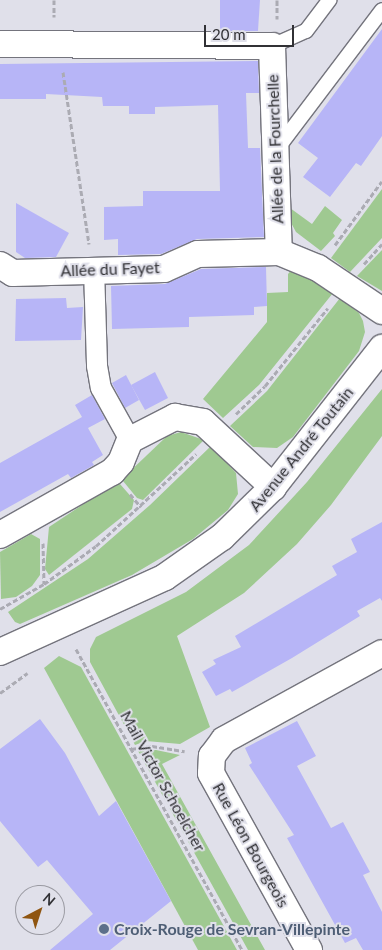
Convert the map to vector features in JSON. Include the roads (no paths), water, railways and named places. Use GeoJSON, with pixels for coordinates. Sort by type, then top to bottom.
{"type":"FeatureCollection","features":[{"type":"Feature","properties":{"kind":"street"},"geometry":{"type":"LineString","coordinates":[[0,44],[272,46]]}},
{"type":"Feature","properties":{"kind":"street","name":"Allée de la Fourchelle"},"geometry":{"type":"LineString","coordinates":[[272,46],[279,252]]}},
{"type":"Feature","properties":{"kind":"street","name":"Allée du Fayet"},"geometry":{"type":"LineString","coordinates":[[0,266],[13,273],[94,269],[164,269],[198,254],[279,252],[318,268],[382,311]]}},
{"type":"Feature","properties":{"kind":"street"},"geometry":{"type":"LineString","coordinates":[[94,269],[97,366],[101,388],[130,440]]}},
{"type":"Feature","properties":{"kind":"street","name":"Avenue André Toutain"},"geometry":{"type":"LineString","coordinates":[[0,652],[132,593],[188,562],[222,537],[273,487],[382,348]]}},
{"type":"Feature","properties":{"kind":"street"},"geometry":{"type":"LineString","coordinates":[[0,534],[112,472],[130,440],[175,417],[190,417],[217,432],[273,487]]}},
{"type":"Feature","properties":{"kind":"street","name":"Rue Léon Bourgeois"},"geometry":{"type":"LineString","coordinates":[[309,950],[211,773],[212,756],[224,740],[382,653]]}},
{"type":"Feature","properties":{"kind":"lane"},"geometry":{"type":"LineString","coordinates":[[272,46],[306,31],[329,0]]}},
{"type":"Feature","properties":{"kind":"lane"},"geometry":{"type":"LineString","coordinates":[[275,151],[382,10]]}},
{"type":"Feature","properties":{"kind":"place","name":"Croix-Rouge de Sevran-Villepinte"},"geometry":{"type":"Point","coordinates":[104,929]}}]}
